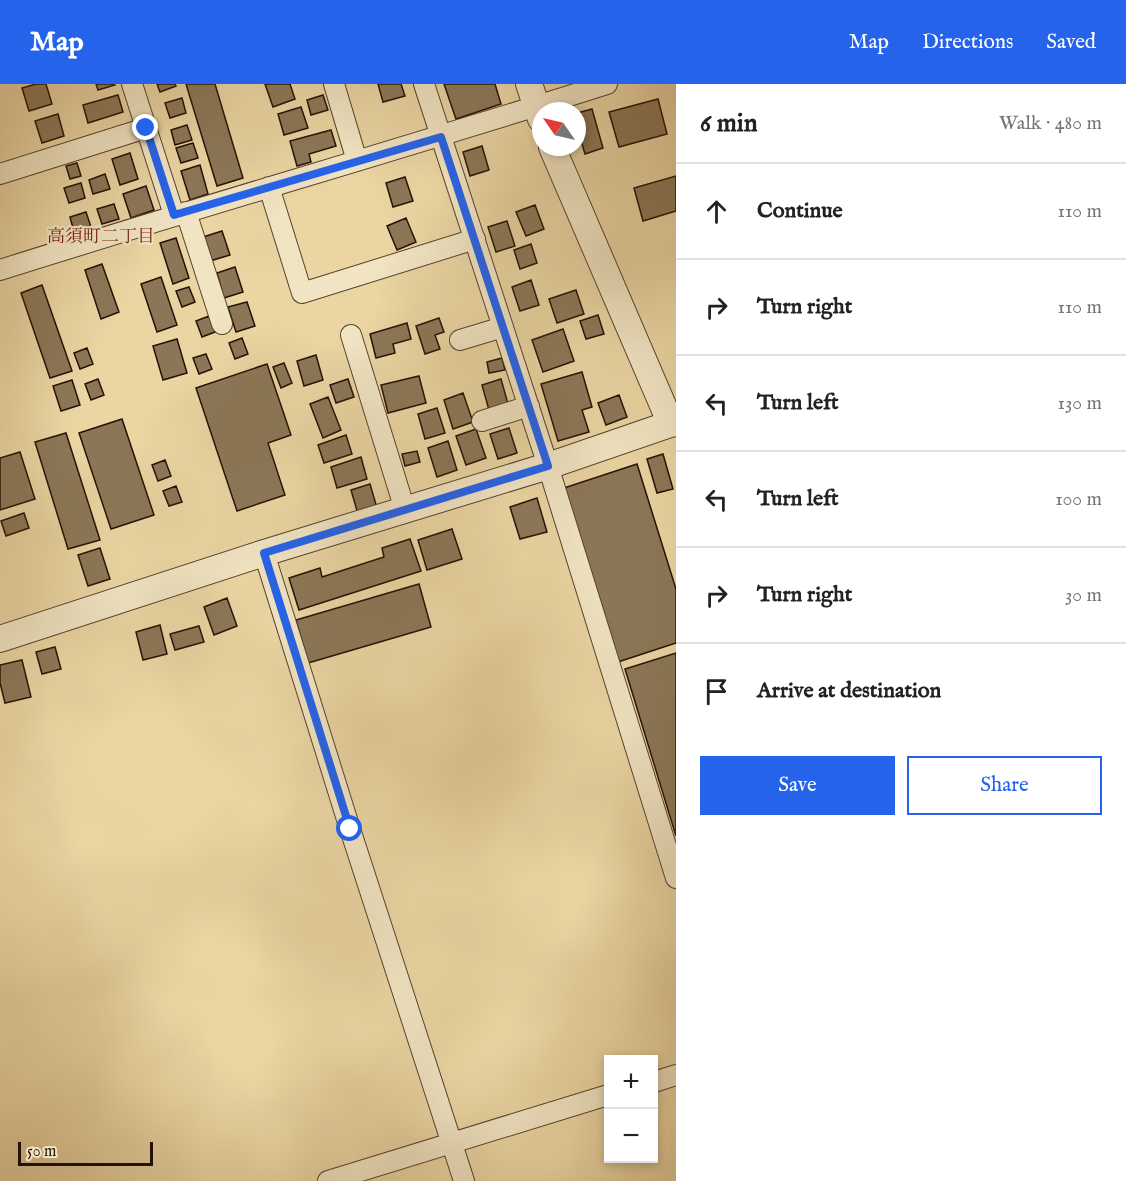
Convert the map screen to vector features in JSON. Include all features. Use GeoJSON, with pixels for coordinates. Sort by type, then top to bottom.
{"type":"FeatureCollection","features":[{"type":"Feature","properties":{"kind":"street"},"geometry":{"type":"LineString","coordinates":[[132,84],[146,128],[222,324]]}},
{"type":"Feature","properties":{"kind":"street"},"geometry":{"type":"LineString","coordinates":[[334,84],[357,161]]}},
{"type":"Feature","properties":{"kind":"street"},"geometry":{"type":"LineString","coordinates":[[424,84],[529,406],[676,878]]}},
{"type":"Feature","properties":{"kind":"street"},"geometry":{"type":"LineString","coordinates":[[540,102],[607,84]]}},
{"type":"Feature","properties":{"kind":"street"},"geometry":{"type":"LineString","coordinates":[[0,270],[441,137],[532,104]]}},
{"type":"Feature","properties":{"kind":"street"},"geometry":{"type":"LineString","coordinates":[[0,174],[146,128]]}},
{"type":"Feature","properties":{"kind":"street"},"geometry":{"type":"LineString","coordinates":[[0,639],[264,553],[548,466],[674,423],[556,156]]}},
{"type":"Feature","properties":{"kind":"street"},"geometry":{"type":"LineString","coordinates":[[269,187],[302,293],[475,239]]}},
{"type":"Feature","properties":{"kind":"street"},"geometry":{"type":"LineString","coordinates":[[460,340],[503,327]]}},
{"type":"Feature","properties":{"kind":"street"},"geometry":{"type":"LineString","coordinates":[[351,335],[405,510]]}},
{"type":"Feature","properties":{"kind":"street"},"geometry":{"type":"LineString","coordinates":[[482,421],[529,406]]}},
{"type":"Feature","properties":{"kind":"street"},"geometry":{"type":"LineString","coordinates":[[264,553],[350,829],[464,1181]]}},
{"type":"Feature","properties":{"kind":"street"},"geometry":{"type":"LineString","coordinates":[[658,1081],[676,1075]]}},
{"type":"Feature","properties":{"kind":"street"},"geometry":{"type":"LineString","coordinates":[[328,1181],[604,1096]]}},
{"type":"Feature","properties":{"kind":"building"},"geometry":{"type":"Polygon","coordinates":[[[46,84],[52,104],[29,111],[22,88],[46,84]]]}},
{"type":"Feature","properties":{"kind":"building"},"geometry":{"type":"Polygon","coordinates":[[[96,84],[114,84],[115,85],[98,90],[96,84]]]}},
{"type":"Feature","properties":{"kind":"building"},"geometry":{"type":"Polygon","coordinates":[[[157,84],[175,84],[176,86],[160,92],[157,84]]]}},
{"type":"Feature","properties":{"kind":"building"},"geometry":{"type":"Polygon","coordinates":[[[186,84],[215,84],[243,178],[217,186],[186,84]]]}},
{"type":"Feature","properties":{"kind":"building"},"geometry":{"type":"Polygon","coordinates":[[[265,84],[290,84],[295,99],[273,107],[265,84]]]}},
{"type":"Feature","properties":{"kind":"building"},"geometry":{"type":"Polygon","coordinates":[[[378,84],[401,84],[405,96],[383,102],[378,84]]]}},
{"type":"Feature","properties":{"kind":"building"},"geometry":{"type":"Polygon","coordinates":[[[444,84],[495,84],[501,104],[456,119],[444,84]]]}},
{"type":"Feature","properties":{"kind":"building"},"geometry":{"type":"Polygon","coordinates":[[[118,95],[123,112],[88,123],[83,105],[118,95]]]}},
{"type":"Feature","properties":{"kind":"building"},"geometry":{"type":"Polygon","coordinates":[[[323,95],[328,110],[311,115],[307,100],[323,95]]]}},
{"type":"Feature","properties":{"kind":"building"},"geometry":{"type":"Polygon","coordinates":[[[182,98],[186,113],[170,118],[165,103],[182,98]]]}},
{"type":"Feature","properties":{"kind":"building"},"geometry":{"type":"Polygon","coordinates":[[[658,99],[667,134],[619,147],[609,112],[658,99]]]}},
{"type":"Feature","properties":{"kind":"building"},"geometry":{"type":"Polygon","coordinates":[[[301,107],[308,128],[284,135],[278,114],[301,107]]]}},
{"type":"Feature","properties":{"kind":"building"},"geometry":{"type":"Polygon","coordinates":[[[592,109],[603,148],[586,154],[586,111],[592,109]]]}},
{"type":"Feature","properties":{"kind":"building"},"geometry":{"type":"Polygon","coordinates":[[[58,114],[64,136],[42,143],[35,121],[58,114]]]}},
{"type":"Feature","properties":{"kind":"building"},"geometry":{"type":"Polygon","coordinates":[[[187,125],[192,140],[175,145],[171,130],[187,125]]]}},
{"type":"Feature","properties":{"kind":"building"},"geometry":{"type":"Polygon","coordinates":[[[331,130],[336,146],[309,154],[311,162],[297,166],[290,141],[331,130]]]}},
{"type":"Feature","properties":{"kind":"building"},"geometry":{"type":"Polygon","coordinates":[[[193,143],[198,158],[181,163],[176,148],[193,143]]]}},
{"type":"Feature","properties":{"kind":"building"},"geometry":{"type":"Polygon","coordinates":[[[482,146],[489,170],[470,176],[463,152],[482,146]]]}},
{"type":"Feature","properties":{"kind":"building"},"geometry":{"type":"Polygon","coordinates":[[[130,153],[138,179],[120,185],[112,159],[130,153]]]}},
{"type":"Feature","properties":{"kind":"building"},"geometry":{"type":"Polygon","coordinates":[[[77,163],[81,176],[70,179],[66,166],[77,163]]]}},
{"type":"Feature","properties":{"kind":"building"},"geometry":{"type":"Polygon","coordinates":[[[200,165],[208,194],[190,200],[181,171],[200,165]]]}},
{"type":"Feature","properties":{"kind":"building"},"geometry":{"type":"Polygon","coordinates":[[[105,174],[110,189],[93,194],[89,180],[105,174]]]}},
{"type":"Feature","properties":{"kind":"building"},"geometry":{"type":"Polygon","coordinates":[[[676,176],[676,211],[643,221],[634,188],[676,176]]]}},
{"type":"Feature","properties":{"kind":"building"},"geometry":{"type":"Polygon","coordinates":[[[405,177],[413,201],[393,207],[386,183],[405,177]]]}},
{"type":"Feature","properties":{"kind":"building"},"geometry":{"type":"Polygon","coordinates":[[[81,183],[85,198],[69,203],[64,188],[81,183]]]}},
{"type":"Feature","properties":{"kind":"building"},"geometry":{"type":"Polygon","coordinates":[[[146,186],[154,210],[131,218],[123,194],[146,186]]]}},
{"type":"Feature","properties":{"kind":"building"},"geometry":{"type":"Polygon","coordinates":[[[114,204],[119,219],[102,224],[97,209],[114,204]]]}},
{"type":"Feature","properties":{"kind":"building"},"geometry":{"type":"Polygon","coordinates":[[[535,205],[544,229],[526,236],[516,212],[535,205]]]}},
{"type":"Feature","properties":{"kind":"building"},"geometry":{"type":"Polygon","coordinates":[[[86,212],[91,227],[74,232],[70,217],[86,212]]]}},
{"type":"Feature","properties":{"kind":"building"},"geometry":{"type":"Polygon","coordinates":[[[406,218],[416,242],[397,250],[387,226],[406,218]]]}},
{"type":"Feature","properties":{"kind":"building"},"geometry":{"type":"Polygon","coordinates":[[[507,221],[515,246],[496,252],[488,227],[507,221]]]}},
{"type":"Feature","properties":{"kind":"building"},"geometry":{"type":"Polygon","coordinates":[[[222,231],[230,255],[210,261],[203,237],[222,231]]]}},
{"type":"Feature","properties":{"kind":"building"},"geometry":{"type":"Polygon","coordinates":[[[176,238],[189,278],[173,284],[160,243],[176,238]]]}},
{"type":"Feature","properties":{"kind":"building"},"geometry":{"type":"Polygon","coordinates":[[[531,244],[537,263],[520,269],[514,250],[531,244]]]}},
{"type":"Feature","properties":{"kind":"building"},"geometry":{"type":"Polygon","coordinates":[[[102,264],[119,312],[101,319],[85,270],[102,264]]]}},
{"type":"Feature","properties":{"kind":"building"},"geometry":{"type":"Polygon","coordinates":[[[235,267],[243,292],[224,298],[217,273],[235,267]]]}},
{"type":"Feature","properties":{"kind":"building"},"geometry":{"type":"Polygon","coordinates":[[[161,277],[177,325],[157,332],[141,284],[161,277]]]}},
{"type":"Feature","properties":{"kind":"building"},"geometry":{"type":"Polygon","coordinates":[[[531,280],[539,305],[520,311],[512,287],[531,280]]]}},
{"type":"Feature","properties":{"kind":"building"},"geometry":{"type":"Polygon","coordinates":[[[42,285],[72,371],[50,378],[21,293],[42,285]]]}},
{"type":"Feature","properties":{"kind":"building"},"geometry":{"type":"Polygon","coordinates":[[[189,287],[195,302],[182,307],[176,291],[189,287]]]}},
{"type":"Feature","properties":{"kind":"building"},"geometry":{"type":"Polygon","coordinates":[[[576,290],[584,314],[557,323],[549,299],[576,290]]]}},
{"type":"Feature","properties":{"kind":"building"},"geometry":{"type":"Polygon","coordinates":[[[247,302],[255,326],[236,332],[228,307],[247,302]]]}},
{"type":"Feature","properties":{"kind":"building"},"geometry":{"type":"Polygon","coordinates":[[[598,315],[604,334],[586,339],[580,321],[598,315]]]}},
{"type":"Feature","properties":{"kind":"building"},"geometry":{"type":"Polygon","coordinates":[[[209,316],[215,332],[202,337],[196,321],[209,316]]]}},
{"type":"Feature","properties":{"kind":"building"},"geometry":{"type":"Polygon","coordinates":[[[439,318],[444,332],[435,335],[440,349],[425,354],[416,326],[439,318]]]}},
{"type":"Feature","properties":{"kind":"building"},"geometry":{"type":"Polygon","coordinates":[[[407,323],[411,339],[393,344],[395,353],[376,358],[370,334],[407,323]]]}},
{"type":"Feature","properties":{"kind":"building"},"geometry":{"type":"Polygon","coordinates":[[[563,329],[574,361],[543,372],[532,340],[563,329]]]}},
{"type":"Feature","properties":{"kind":"building"},"geometry":{"type":"Polygon","coordinates":[[[242,338],[248,354],[235,359],[229,343],[242,338]]]}},
{"type":"Feature","properties":{"kind":"building"},"geometry":{"type":"Polygon","coordinates":[[[177,339],[187,373],[163,380],[153,346],[177,339]]]}},
{"type":"Feature","properties":{"kind":"building"},"geometry":{"type":"Polygon","coordinates":[[[87,348],[93,364],[80,369],[74,353],[87,348]]]}},
{"type":"Feature","properties":{"kind":"building"},"geometry":{"type":"Polygon","coordinates":[[[206,354],[212,369],[199,374],[193,358],[206,354]]]}},
{"type":"Feature","properties":{"kind":"building"},"geometry":{"type":"Polygon","coordinates":[[[316,355],[323,380],[304,386],[297,361],[316,355]]]}},
{"type":"Feature","properties":{"kind":"building"},"geometry":{"type":"Polygon","coordinates":[[[502,358],[505,370],[489,373],[487,362],[502,358]]]}},
{"type":"Feature","properties":{"kind":"building"},"geometry":{"type":"Polygon","coordinates":[[[284,363],[292,383],[281,388],[273,367],[284,363]]]}},
{"type":"Feature","properties":{"kind":"building"},"geometry":{"type":"Polygon","coordinates":[[[267,364],[291,435],[268,443],[285,495],[237,511],[196,388],[267,364]]]}},
{"type":"Feature","properties":{"kind":"building"},"geometry":{"type":"Polygon","coordinates":[[[582,372],[592,407],[582,410],[589,432],[558,441],[541,384],[582,372]]]}},
{"type":"Feature","properties":{"kind":"building"},"geometry":{"type":"Polygon","coordinates":[[[419,376],[426,403],[388,413],[381,385],[419,376]]]}},
{"type":"Feature","properties":{"kind":"building"},"geometry":{"type":"Polygon","coordinates":[[[98,379],[104,395],[91,400],[85,384],[98,379]]]}},
{"type":"Feature","properties":{"kind":"building"},"geometry":{"type":"Polygon","coordinates":[[[348,379],[354,397],[336,403],[330,385],[348,379]]]}},
{"type":"Feature","properties":{"kind":"building"},"geometry":{"type":"Polygon","coordinates":[[[501,379],[508,404],[489,410],[482,385],[501,379]]]}},
{"type":"Feature","properties":{"kind":"building"},"geometry":{"type":"Polygon","coordinates":[[[72,380],[80,405],[61,411],[53,386],[72,380]]]}},
{"type":"Feature","properties":{"kind":"building"},"geometry":{"type":"Polygon","coordinates":[[[463,393],[473,422],[453,429],[444,400],[463,393]]]}},
{"type":"Feature","properties":{"kind":"building"},"geometry":{"type":"Polygon","coordinates":[[[619,395],[627,417],[606,425],[598,403],[619,395]]]}},
{"type":"Feature","properties":{"kind":"building"},"geometry":{"type":"Polygon","coordinates":[[[328,397],[341,430],[323,438],[310,404],[328,397]]]}},
{"type":"Feature","properties":{"kind":"building"},"geometry":{"type":"Polygon","coordinates":[[[437,408],[445,433],[425,439],[418,414],[437,408]]]}},
{"type":"Feature","properties":{"kind":"building"},"geometry":{"type":"Polygon","coordinates":[[[122,419],[154,515],[111,529],[79,433],[122,419]]]}},
{"type":"Feature","properties":{"kind":"building"},"geometry":{"type":"Polygon","coordinates":[[[509,428],[517,453],[498,459],[490,434],[509,428]]]}},
{"type":"Feature","properties":{"kind":"building"},"geometry":{"type":"Polygon","coordinates":[[[476,429],[486,458],[466,465],[456,436],[476,429]]]}},
{"type":"Feature","properties":{"kind":"building"},"geometry":{"type":"Polygon","coordinates":[[[66,433],[100,540],[68,549],[35,442],[66,433]]]}},
{"type":"Feature","properties":{"kind":"building"},"geometry":{"type":"Polygon","coordinates":[[[346,435],[352,454],[324,463],[318,445],[346,435]]]}},
{"type":"Feature","properties":{"kind":"building"},"geometry":{"type":"Polygon","coordinates":[[[448,441],[457,470],[437,477],[428,448],[448,441]]]}},
{"type":"Feature","properties":{"kind":"building"},"geometry":{"type":"Polygon","coordinates":[[[417,451],[420,462],[405,466],[402,454],[417,451]]]}},
{"type":"Feature","properties":{"kind":"building"},"geometry":{"type":"Polygon","coordinates":[[[20,452],[35,499],[0,510],[0,458],[20,452]]]}},
{"type":"Feature","properties":{"kind":"building"},"geometry":{"type":"Polygon","coordinates":[[[663,454],[673,489],[657,493],[647,459],[663,454]]]}},
{"type":"Feature","properties":{"kind":"building"},"geometry":{"type":"Polygon","coordinates":[[[361,457],[367,479],[337,488],[331,467],[361,457]]]}},
{"type":"Feature","properties":{"kind":"building"},"geometry":{"type":"Polygon","coordinates":[[[165,460],[171,476],[158,481],[152,465],[165,460]]]}},
{"type":"Feature","properties":{"kind":"building"},"geometry":{"type":"Polygon","coordinates":[[[637,464],[676,589],[676,643],[618,662],[564,488],[637,464]]]}},
{"type":"Feature","properties":{"kind":"building"},"geometry":{"type":"Polygon","coordinates":[[[370,484],[377,508],[358,514],[351,490],[370,484]]]}},
{"type":"Feature","properties":{"kind":"building"},"geometry":{"type":"Polygon","coordinates":[[[176,486],[182,502],[169,506],[163,491],[176,486]]]}},
{"type":"Feature","properties":{"kind":"building"},"geometry":{"type":"Polygon","coordinates":[[[537,498],[547,532],[520,539],[510,507],[537,498]]]}},
{"type":"Feature","properties":{"kind":"building"},"geometry":{"type":"Polygon","coordinates":[[[24,513],[29,528],[6,536],[1,521],[24,513]]]}},
{"type":"Feature","properties":{"kind":"building"},"geometry":{"type":"Polygon","coordinates":[[[452,529],[462,559],[427,570],[418,540],[452,529]]]}},
{"type":"Feature","properties":{"kind":"building"},"geometry":{"type":"Polygon","coordinates":[[[410,539],[421,571],[299,610],[289,578],[320,568],[322,577],[384,557],[382,548],[410,539]]]}},
{"type":"Feature","properties":{"kind":"building"},"geometry":{"type":"Polygon","coordinates":[[[100,548],[110,579],[88,586],[78,555],[100,548]]]}},
{"type":"Feature","properties":{"kind":"building"},"geometry":{"type":"Polygon","coordinates":[[[419,584],[431,627],[308,663],[296,620],[419,584]]]}},
{"type":"Feature","properties":{"kind":"building"},"geometry":{"type":"Polygon","coordinates":[[[227,598],[237,626],[214,635],[204,607],[227,598]]]}},
{"type":"Feature","properties":{"kind":"building"},"geometry":{"type":"Polygon","coordinates":[[[160,625],[167,654],[143,660],[136,632],[160,625]]]}},
{"type":"Feature","properties":{"kind":"building"},"geometry":{"type":"Polygon","coordinates":[[[199,626],[204,642],[175,650],[170,634],[199,626]]]}},
{"type":"Feature","properties":{"kind":"building"},"geometry":{"type":"Polygon","coordinates":[[[55,647],[61,669],[42,674],[36,652],[55,647]]]}},
{"type":"Feature","properties":{"kind":"building"},"geometry":{"type":"Polygon","coordinates":[[[676,653],[676,836],[625,669],[676,653]]]}},
{"type":"Feature","properties":{"kind":"building"},"geometry":{"type":"Polygon","coordinates":[[[22,660],[31,697],[5,703],[0,683],[0,665],[22,660]]]}},
{"type":"Feature","properties":{"kind":"district","name":"高須町二丁目"},"geometry":{"type":"Point","coordinates":[101,236]}},
{"type":"Feature","properties":{"kind":"route"},"geometry":{"type":"LineString","coordinates":[[146,128],[174,215],[441,137],[548,466],[264,553],[350,829]]}}]}
